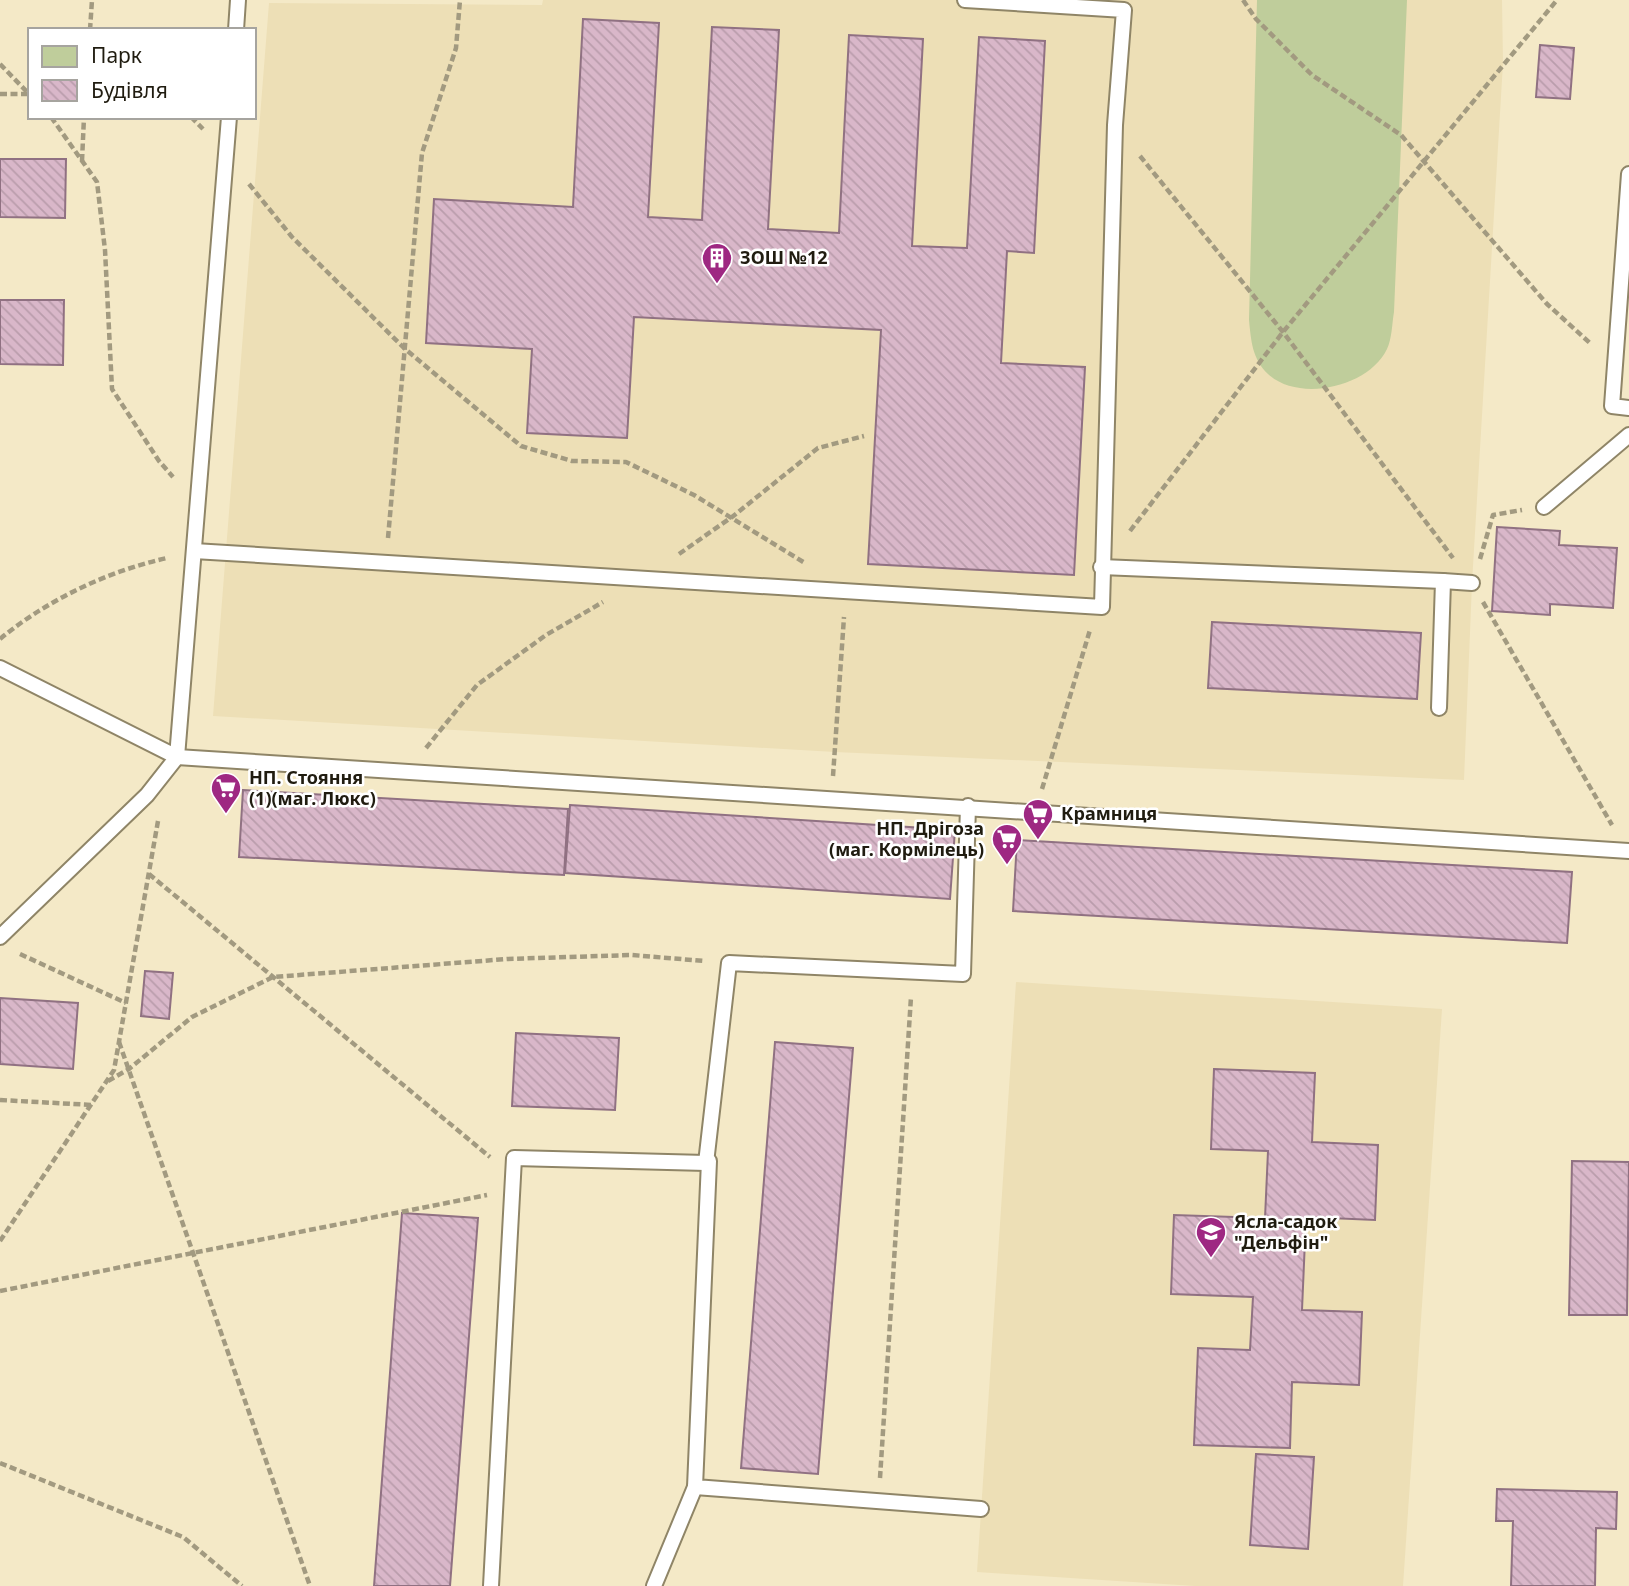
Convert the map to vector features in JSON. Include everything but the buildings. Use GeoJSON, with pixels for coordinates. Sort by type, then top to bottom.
{"type":"FeatureCollection","features":[{"type":"Feature","properties":{"kind":"lane"},"geometry":{"type":"LineString","coordinates":[[236,28],[238,0]]}},
{"type":"Feature","properties":{"kind":"lane"},"geometry":{"type":"LineString","coordinates":[[194,551],[1102,607],[1115,125],[1124,9],[965,0]]}},
{"type":"Feature","properties":{"kind":"lane"},"geometry":{"type":"LineString","coordinates":[[0,937],[147,795],[177,757],[229,119]]}},
{"type":"Feature","properties":{"kind":"lane"},"geometry":{"type":"LineString","coordinates":[[1629,174],[1612,406],[1629,408]]}},
{"type":"Feature","properties":{"kind":"lane"},"geometry":{"type":"LineString","coordinates":[[1544,507],[1629,435]]}},
{"type":"Feature","properties":{"kind":"lane"},"geometry":{"type":"LineString","coordinates":[[1101,567],[1472,583]]}},
{"type":"Feature","properties":{"kind":"lane"},"geometry":{"type":"LineString","coordinates":[[1440,708],[1443,581]]}},
{"type":"Feature","properties":{"kind":"lane"},"geometry":{"type":"LineString","coordinates":[[0,668],[177,757],[1035,810],[1628,851]]}},
{"type":"Feature","properties":{"kind":"lane"},"geometry":{"type":"LineString","coordinates":[[654,1586],[695,1487],[709,1161],[729,963],[963,974],[968,806]]}},
{"type":"Feature","properties":{"kind":"lane"},"geometry":{"type":"LineString","coordinates":[[491,1586],[514,1158],[709,1161]]}},
{"type":"Feature","properties":{"kind":"lane"},"geometry":{"type":"LineString","coordinates":[[695,1487],[981,1509]]}},
{"type":"Feature","properties":{"kind":"path"},"geometry":{"type":"LineString","coordinates":[[90,28],[92,0]]}},
{"type":"Feature","properties":{"kind":"path"},"geometry":{"type":"LineString","coordinates":[[386,563],[422,153],[456,48],[460,0]]}},
{"type":"Feature","properties":{"kind":"path"},"geometry":{"type":"LineString","coordinates":[[1243,0],[1256,19],[1312,75],[1401,135],[1547,304],[1615,365]]}},
{"type":"Feature","properties":{"kind":"path"},"geometry":{"type":"LineString","coordinates":[[1101,567],[1283,332],[1557,0]]}},
{"type":"Feature","properties":{"kind":"path"},"geometry":{"type":"LineString","coordinates":[[0,64],[28,93]]}},
{"type":"Feature","properties":{"kind":"path"},"geometry":{"type":"LineString","coordinates":[[0,94],[28,94]]}},
{"type":"Feature","properties":{"kind":"path"},"geometry":{"type":"LineString","coordinates":[[52,119],[97,182],[105,250],[112,389],[159,460],[198,505]]}},
{"type":"Feature","properties":{"kind":"path"},"geometry":{"type":"LineString","coordinates":[[82,161],[84,119]]}},
{"type":"Feature","properties":{"kind":"path"},"geometry":{"type":"LineString","coordinates":[[193,119],[226,154],[292,237],[342,283],[404,348],[521,446],[572,461],[626,462],[694,495],[787,551],[845,591],[831,798]]}},
{"type":"Feature","properties":{"kind":"path"},"geometry":{"type":"LineString","coordinates":[[1115,125],[1283,332],[1472,583],[1628,851]]}},
{"type":"Feature","properties":{"kind":"path"},"geometry":{"type":"LineString","coordinates":[[1472,583],[1493,515],[1544,507]]}},
{"type":"Feature","properties":{"kind":"path"},"geometry":{"type":"LineString","coordinates":[[0,639],[32,613],[136,565],[194,551]]}},
{"type":"Feature","properties":{"kind":"path"},"geometry":{"type":"LineString","coordinates":[[1035,810],[1098,606]]}},
{"type":"Feature","properties":{"kind":"path"},"geometry":{"type":"LineString","coordinates":[[0,1241],[114,1070],[166,772]]}},
{"type":"Feature","properties":{"kind":"path"},"geometry":{"type":"LineString","coordinates":[[149,874],[512,1183]]}},
{"type":"Feature","properties":{"kind":"path"},"geometry":{"type":"LineString","coordinates":[[13,950],[126,1003]]}},
{"type":"Feature","properties":{"kind":"path"},"geometry":{"type":"LineString","coordinates":[[108,1081],[129,1069],[192,1017],[272,977],[507,959],[618,956],[729,963]]}},
{"type":"Feature","properties":{"kind":"path"},"geometry":{"type":"LineString","coordinates":[[879,1501],[913,972]]}},
{"type":"Feature","properties":{"kind":"path"},"geometry":{"type":"LineString","coordinates":[[119,1042],[310,1586]]}},
{"type":"Feature","properties":{"kind":"path"},"geometry":{"type":"LineString","coordinates":[[0,1100],[93,1105]]}},
{"type":"Feature","properties":{"kind":"path"},"geometry":{"type":"LineString","coordinates":[[0,1291],[194,1253],[512,1183]]}},
{"type":"Feature","properties":{"kind":"path"},"geometry":{"type":"LineString","coordinates":[[0,1463],[183,1537],[242,1586]]}},
{"type":"Feature","properties":{"kind":"shaded area"},"geometry":{"type":"Polygon","coordinates":[[[543,0],[1502,0],[1503,63],[1472,583],[1464,780],[835,752],[213,716],[269,3],[542,5],[543,0]]]}},
{"type":"Feature","properties":{"kind":"shaded area","name":"Ясла-садок \"Дельфін\""},"geometry":{"type":"Polygon","coordinates":[[[1016,982],[1442,1009],[1403,1586],[1195,1586],[977,1572],[1016,982]]]}},
{"type":"Feature","properties":{"kind":"green space"},"geometry":{"type":"Polygon","coordinates":[[[1257,0],[1407,0],[1391,336],[1387,349],[1378,362],[1365,373],[1332,387],[1297,388],[1281,383],[1263,368],[1255,356],[1252,342],[1249,320],[1257,0]]]}},
{"type":"Feature","properties":{"kind":"place","name":"ЗОШ №12"},"geometry":{"type":"Point","coordinates":[717,285]}},
{"type":"Feature","properties":{"kind":"place","name":"НП. Стояння (1)(маг. Люкс)"},"geometry":{"type":"Point","coordinates":[226,815]}},
{"type":"Feature","properties":{"kind":"place","name":"Крамниця"},"geometry":{"type":"Point","coordinates":[1038,841]}},
{"type":"Feature","properties":{"kind":"place","name":"НП. Дрігоза (маг. Кормілець)"},"geometry":{"type":"Point","coordinates":[1007,866]}},
{"type":"Feature","properties":{"kind":"place","name":"Ясла-садок \"Дельфін\""},"geometry":{"type":"Point","coordinates":[1211,1259]}}]}
